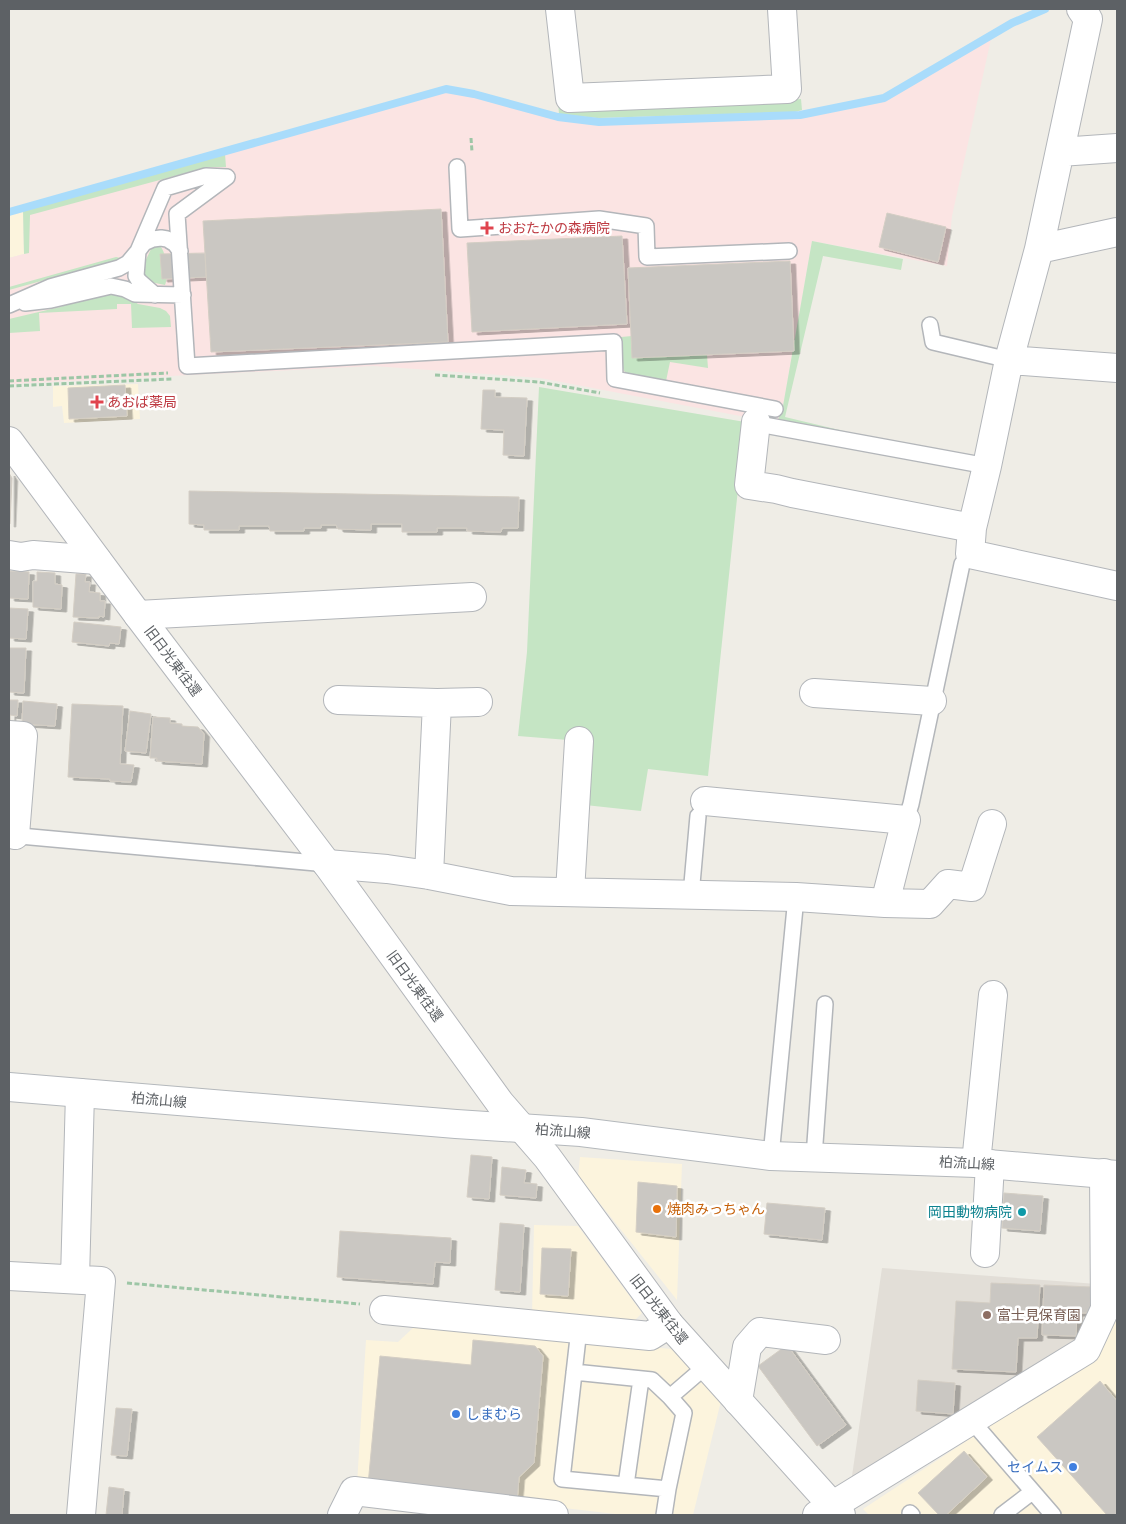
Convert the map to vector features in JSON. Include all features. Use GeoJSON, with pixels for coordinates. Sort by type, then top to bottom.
{"type":"FeatureCollection","features":[{"type":"Feature","properties":{"kind":"street"},"geometry":{"type":"LineString","coordinates":[[560,9],[570,98],[787,89],[782,9]]}},
{"type":"Feature","properties":{"kind":"street"},"geometry":{"type":"LineString","coordinates":[[971,541],[1009,360],[1039,249],[1088,19],[1081,9]]}},
{"type":"Feature","properties":{"kind":"street"},"geometry":{"type":"LineString","coordinates":[[1060,152],[1117,148]]}},
{"type":"Feature","properties":{"kind":"street"},"geometry":{"type":"LineString","coordinates":[[1039,249],[1117,232]]}},
{"type":"Feature","properties":{"kind":"street"},"geometry":{"type":"LineString","coordinates":[[1009,360],[1117,368]]}},
{"type":"Feature","properties":{"kind":"street"},"geometry":{"type":"LineString","coordinates":[[765,415],[749,485],[776,488],[971,541],[1117,586]]}},
{"type":"Feature","properties":{"kind":"street","name":"旧日光東往還"},"geometry":{"type":"LineString","coordinates":[[9,440],[326,864],[500,1103],[547,1157],[669,1324],[738,1401],[830,1512]]}},
{"type":"Feature","properties":{"kind":"street"},"geometry":{"type":"LineString","coordinates":[[9,555],[97,560]]}},
{"type":"Feature","properties":{"kind":"street"},"geometry":{"type":"LineString","coordinates":[[138,615],[472,597]]}},
{"type":"Feature","properties":{"kind":"street"},"geometry":{"type":"LineString","coordinates":[[814,693],[932,701]]}},
{"type":"Feature","properties":{"kind":"street"},"geometry":{"type":"LineString","coordinates":[[338,700],[438,703],[478,702]]}},
{"type":"Feature","properties":{"kind":"street"},"geometry":{"type":"LineString","coordinates":[[429,875],[438,703]]}},
{"type":"Feature","properties":{"kind":"street"},"geometry":{"type":"LineString","coordinates":[[9,735],[23,736],[12,835]]}},
{"type":"Feature","properties":{"kind":"street"},"geometry":{"type":"LineString","coordinates":[[570,892],[579,741]]}},
{"type":"Feature","properties":{"kind":"street"},"geometry":{"type":"LineString","coordinates":[[702,809],[906,820],[885,903]]}},
{"type":"Feature","properties":{"kind":"street"},"geometry":{"type":"LineString","coordinates":[[326,864],[387,869],[429,875],[512,891],[796,898],[930,904],[948,884],[972,887],[992,824]]}},
{"type":"Feature","properties":{"kind":"street"},"geometry":{"type":"LineString","coordinates":[[984,1253],[983,1163],[992,995]]}},
{"type":"Feature","properties":{"kind":"street","name":"柏流山線"},"geometry":{"type":"LineString","coordinates":[[9,1087],[456,1124],[581,1132],[771,1156],[983,1163],[1110,1174]]}},
{"type":"Feature","properties":{"kind":"street"},"geometry":{"type":"LineString","coordinates":[[80,1093],[88,1280],[81,1515]]}},
{"type":"Feature","properties":{"kind":"street"},"geometry":{"type":"LineString","coordinates":[[830,1512],[971,1420],[1086,1350],[1105,1309],[1110,1174]]}},
{"type":"Feature","properties":{"kind":"street"},"geometry":{"type":"LineString","coordinates":[[9,1276],[88,1280]]}},
{"type":"Feature","properties":{"kind":"street"},"geometry":{"type":"LineString","coordinates":[[384,1310],[650,1336],[669,1324]]}},
{"type":"Feature","properties":{"kind":"street"},"geometry":{"type":"LineString","coordinates":[[738,1401],[747,1347],[760,1332],[826,1340]]}},
{"type":"Feature","properties":{"kind":"street"},"geometry":{"type":"LineString","coordinates":[[342,1515],[354,1491],[554,1515]]}},
{"type":"Feature","properties":{"kind":"lane"},"geometry":{"type":"LineString","coordinates":[[457,167],[460,229],[599,219],[646,226],[647,257],[789,251]]}},
{"type":"Feature","properties":{"kind":"lane"},"geometry":{"type":"LineString","coordinates":[[156,295],[138,281],[136,276],[138,251],[165,188],[206,176],[227,177],[177,214],[187,366],[614,342],[616,378],[765,415],[764,425],[987,466]]}},
{"type":"Feature","properties":{"kind":"lane"},"geometry":{"type":"LineString","coordinates":[[9,305],[50,287],[118,268],[128,263],[144,243],[153,239],[167,239],[175,244],[180,251]]}},
{"type":"Feature","properties":{"kind":"lane"},"geometry":{"type":"LineString","coordinates":[[9,305],[51,300],[111,286],[126,289],[135,294],[183,295]]}},
{"type":"Feature","properties":{"kind":"lane"},"geometry":{"type":"LineString","coordinates":[[930,325],[933,342],[1009,360]]}},
{"type":"Feature","properties":{"kind":"lane"},"geometry":{"type":"LineString","coordinates":[[906,820],[962,564],[971,541]]}},
{"type":"Feature","properties":{"kind":"lane"},"geometry":{"type":"LineString","coordinates":[[691,895],[702,809]]}},
{"type":"Feature","properties":{"kind":"lane"},"geometry":{"type":"LineString","coordinates":[[12,835],[326,864]]}},
{"type":"Feature","properties":{"kind":"lane"},"geometry":{"type":"LineString","coordinates":[[771,1156],[796,898]]}},
{"type":"Feature","properties":{"kind":"lane"},"geometry":{"type":"LineString","coordinates":[[814,1157],[825,1004]]}},
{"type":"Feature","properties":{"kind":"lane"},"geometry":{"type":"LineString","coordinates":[[579,1329],[562,1479],[668,1489]]}},
{"type":"Feature","properties":{"kind":"lane"},"geometry":{"type":"LineString","coordinates":[[670,1397],[706,1366]]}},
{"type":"Feature","properties":{"kind":"lane"},"geometry":{"type":"LineString","coordinates":[[574,1372],[652,1380],[684,1413],[664,1515]]}},
{"type":"Feature","properties":{"kind":"lane"},"geometry":{"type":"LineString","coordinates":[[626,1485],[641,1379]]}},
{"type":"Feature","properties":{"kind":"lane"},"geometry":{"type":"LineString","coordinates":[[971,1420],[1053,1515]]}},
{"type":"Feature","properties":{"kind":"lane"},"geometry":{"type":"LineString","coordinates":[[1002,1515],[1032,1492]]}},
{"type":"Feature","properties":{"kind":"path"},"geometry":{"type":"LineString","coordinates":[[471,138],[472,156]]}},
{"type":"Feature","properties":{"kind":"path"},"geometry":{"type":"LineString","coordinates":[[9,380],[173,373]]}},
{"type":"Feature","properties":{"kind":"path"},"geometry":{"type":"LineString","coordinates":[[426,374],[539,382],[604,394]]}},
{"type":"Feature","properties":{"kind":"path"},"geometry":{"type":"LineString","coordinates":[[9,386],[174,379]]}},
{"type":"Feature","properties":{"kind":"path"},"geometry":{"type":"LineString","coordinates":[[88,1280],[364,1304],[384,1310]]}},
{"type":"Feature","properties":{"kind":"shaded area","name":"おおたかの森病院"},"geometry":{"type":"Polygon","coordinates":[[[990,38],[952,216],[947,266],[812,241],[783,406],[777,423],[540,378],[373,366],[9,384],[9,258],[24,254],[23,210],[445,92],[473,97],[557,120],[600,125],[797,119],[880,103],[990,38]]]}},
{"type":"Feature","properties":{"kind":"shaded area"},"geometry":{"type":"Polygon","coordinates":[[[23,210],[24,254],[9,258],[9,214],[23,210]]]}},
{"type":"Feature","properties":{"kind":"shaded area","name":"あおば薬局"},"geometry":{"type":"Polygon","coordinates":[[[138,384],[140,419],[64,423],[62,406],[53,407],[53,386],[138,384]]]}},
{"type":"Feature","properties":{"kind":"shaded area"},"geometry":{"type":"Polygon","coordinates":[[[580,1157],[682,1164],[677,1300],[578,1176],[580,1157]]]}},
{"type":"Feature","properties":{"kind":"shaded area"},"geometry":{"type":"Polygon","coordinates":[[[534,1225],[578,1226],[642,1313],[631,1324],[532,1316],[534,1225]]]}},
{"type":"Feature","properties":{"kind":"shaded area"},"geometry":{"type":"Polygon","coordinates":[[[882,1268],[1097,1284],[1087,1332],[851,1483],[882,1268]]]}},
{"type":"Feature","properties":{"kind":"shaded area"},"geometry":{"type":"Polygon","coordinates":[[[1117,1305],[1117,1515],[869,1515],[863,1509],[1093,1358],[1117,1305]]]}},
{"type":"Feature","properties":{"kind":"shaded area"},"geometry":{"type":"Polygon","coordinates":[[[414,1327],[672,1349],[721,1401],[693,1515],[624,1515],[357,1484],[366,1340],[398,1342],[414,1327]]]}},
{"type":"Feature","properties":{"kind":"green space"},"geometry":{"type":"Polygon","coordinates":[[[801,99],[802,110],[795,112],[597,118],[559,114],[558,101],[776,101],[801,99]]]}},
{"type":"Feature","properties":{"kind":"green space"},"geometry":{"type":"Polygon","coordinates":[[[225,154],[226,167],[208,167],[30,215],[29,253],[24,254],[23,210],[225,154]]]}},
{"type":"Feature","properties":{"kind":"green space"},"geometry":{"type":"Polygon","coordinates":[[[812,241],[903,259],[901,270],[823,256],[785,417],[919,449],[777,423],[783,406],[812,241]]]}},
{"type":"Feature","properties":{"kind":"green space"},"geometry":{"type":"Polygon","coordinates":[[[160,246],[166,259],[167,276],[165,285],[145,281],[142,268],[151,249],[160,246]]]}},
{"type":"Feature","properties":{"kind":"green space"},"geometry":{"type":"Polygon","coordinates":[[[116,257],[121,258],[9,290],[9,287],[116,257]]]}},
{"type":"Feature","properties":{"kind":"green space"},"geometry":{"type":"Polygon","coordinates":[[[103,293],[125,295],[138,304],[166,311],[170,316],[171,327],[132,328],[131,304],[117,304],[117,309],[39,313],[40,331],[9,333],[9,319],[60,307],[103,293]]]}},
{"type":"Feature","properties":{"kind":"green space"},"geometry":{"type":"Polygon","coordinates":[[[632,336],[707,355],[708,368],[670,362],[666,381],[628,374],[623,368],[621,337],[632,336]]]}},
{"type":"Feature","properties":{"kind":"green space"},"geometry":{"type":"Polygon","coordinates":[[[539,387],[745,422],[708,776],[648,769],[641,811],[585,805],[568,740],[518,736],[527,652],[539,387]]]}},
{"type":"Feature","properties":{"kind":"building"},"geometry":{"type":"Polygon","coordinates":[[[441,209],[448,342],[211,352],[203,221],[441,209]]]}},
{"type":"Feature","properties":{"kind":"building"},"geometry":{"type":"Polygon","coordinates":[[[887,213],[946,227],[938,262],[879,247],[887,213]]]}},
{"type":"Feature","properties":{"kind":"building"},"geometry":{"type":"Polygon","coordinates":[[[622,236],[627,324],[472,332],[467,243],[622,236]]]}},
{"type":"Feature","properties":{"kind":"building"},"geometry":{"type":"Polygon","coordinates":[[[205,253],[206,277],[162,279],[160,254],[205,253]]]}},
{"type":"Feature","properties":{"kind":"building"},"geometry":{"type":"Polygon","coordinates":[[[790,261],[794,351],[632,358],[628,268],[790,261]]]}},
{"type":"Feature","properties":{"kind":"building","name":"あおば薬局"},"geometry":{"type":"Polygon","coordinates":[[[125,385],[127,416],[69,419],[68,388],[125,385]]]}},
{"type":"Feature","properties":{"kind":"building"},"geometry":{"type":"Polygon","coordinates":[[[483,390],[495,390],[495,397],[527,398],[524,456],[503,455],[504,430],[481,429],[483,390]]]}},
{"type":"Feature","properties":{"kind":"building"},"geometry":{"type":"Polygon","coordinates":[[[9,473],[12,478],[10,524],[9,524],[9,473]]]}},
{"type":"Feature","properties":{"kind":"building"},"geometry":{"type":"Polygon","coordinates":[[[189,491],[519,497],[518,528],[502,528],[501,532],[467,531],[467,528],[437,528],[437,532],[402,532],[402,524],[371,524],[371,530],[338,529],[336,525],[321,525],[321,528],[304,528],[304,531],[270,531],[269,526],[239,526],[239,530],[204,530],[204,525],[189,524],[189,491]]]}},
{"type":"Feature","properties":{"kind":"building"},"geometry":{"type":"Polygon","coordinates":[[[9,571],[29,572],[28,599],[9,598],[9,571]]]}},
{"type":"Feature","properties":{"kind":"building"},"geometry":{"type":"Polygon","coordinates":[[[37,572],[55,573],[55,584],[62,585],[61,609],[33,607],[33,581],[37,581],[37,572]]]}},
{"type":"Feature","properties":{"kind":"building"},"geometry":{"type":"Polygon","coordinates":[[[76,574],[86,574],[85,582],[90,582],[89,592],[100,593],[100,601],[105,601],[104,617],[73,617],[76,574]]]}},
{"type":"Feature","properties":{"kind":"building"},"geometry":{"type":"Polygon","coordinates":[[[9,608],[28,609],[26,639],[9,638],[9,608]]]}},
{"type":"Feature","properties":{"kind":"building"},"geometry":{"type":"Polygon","coordinates":[[[74,622],[121,627],[119,644],[110,643],[109,646],[72,642],[74,622]]]}},
{"type":"Feature","properties":{"kind":"building"},"geometry":{"type":"Polygon","coordinates":[[[9,648],[26,648],[24,693],[9,692],[9,648]]]}},
{"type":"Feature","properties":{"kind":"building"},"geometry":{"type":"Polygon","coordinates":[[[9,700],[18,700],[17,716],[10,715],[10,726],[9,700]]]}},
{"type":"Feature","properties":{"kind":"building"},"geometry":{"type":"Polygon","coordinates":[[[23,701],[57,704],[55,726],[22,724],[23,701]]]}},
{"type":"Feature","properties":{"kind":"building"},"geometry":{"type":"Polygon","coordinates":[[[72,704],[123,706],[120,764],[134,765],[131,782],[68,777],[72,704]]]}},
{"type":"Feature","properties":{"kind":"building"},"geometry":{"type":"Polygon","coordinates":[[[130,711],[151,714],[146,753],[125,751],[130,711]]]}},
{"type":"Feature","properties":{"kind":"building"},"geometry":{"type":"Polygon","coordinates":[[[153,717],[170,718],[170,723],[198,727],[204,734],[202,764],[157,761],[157,758],[150,758],[153,717]]]}},
{"type":"Feature","properties":{"kind":"building"},"geometry":{"type":"Polygon","coordinates":[[[471,1155],[492,1157],[489,1199],[467,1197],[471,1155]]]}},
{"type":"Feature","properties":{"kind":"building"},"geometry":{"type":"Polygon","coordinates":[[[502,1167],[526,1170],[524,1183],[537,1184],[536,1198],[500,1195],[502,1167]]]}},
{"type":"Feature","properties":{"kind":"building","name":"焼肉みっちゃん"},"geometry":{"type":"Polygon","coordinates":[[[638,1182],[677,1186],[676,1237],[636,1232],[638,1182]]]}},
{"type":"Feature","properties":{"kind":"building","name":"岡田動物病院"},"geometry":{"type":"Polygon","coordinates":[[[1004,1193],[1043,1196],[1040,1231],[1002,1228],[1004,1193]]]}},
{"type":"Feature","properties":{"kind":"building"},"geometry":{"type":"Polygon","coordinates":[[[767,1203],[825,1208],[822,1240],[764,1234],[767,1203]]]}},
{"type":"Feature","properties":{"kind":"building"},"geometry":{"type":"Polygon","coordinates":[[[500,1223],[524,1225],[520,1292],[495,1290],[500,1223]]]}},
{"type":"Feature","properties":{"kind":"building"},"geometry":{"type":"Polygon","coordinates":[[[340,1231],[451,1238],[450,1263],[435,1262],[433,1284],[337,1277],[340,1231]]]}},
{"type":"Feature","properties":{"kind":"building"},"geometry":{"type":"Polygon","coordinates":[[[542,1248],[571,1249],[568,1296],[540,1294],[542,1248]]]}},
{"type":"Feature","properties":{"kind":"building"},"geometry":{"type":"Polygon","coordinates":[[[991,1283],[1040,1285],[1037,1338],[1018,1338],[1016,1372],[952,1369],[956,1301],[990,1303],[991,1283]]]}},
{"type":"Feature","properties":{"kind":"building"},"geometry":{"type":"Polygon","coordinates":[[[1044,1285],[1092,1287],[1092,1313],[1077,1313],[1076,1336],[1042,1335],[1044,1285]]]}},
{"type":"Feature","properties":{"kind":"building","name":"しまむら"},"geometry":{"type":"Polygon","coordinates":[[[473,1340],[535,1346],[543,1356],[534,1463],[519,1477],[517,1501],[368,1485],[380,1356],[471,1365],[473,1340]]]}},
{"type":"Feature","properties":{"kind":"building"},"geometry":{"type":"Polygon","coordinates":[[[787,1345],[846,1425],[817,1446],[758,1366],[787,1345]]]}},
{"type":"Feature","properties":{"kind":"building"},"geometry":{"type":"Polygon","coordinates":[[[918,1380],[955,1383],[953,1414],[916,1411],[918,1380]]]}},
{"type":"Feature","properties":{"kind":"building"},"geometry":{"type":"Polygon","coordinates":[[[1100,1381],[1117,1401],[1117,1515],[1107,1515],[1037,1437],[1100,1381]]]}},
{"type":"Feature","properties":{"kind":"building"},"geometry":{"type":"Polygon","coordinates":[[[116,1408],[132,1409],[127,1456],[111,1455],[116,1408]]]}},
{"type":"Feature","properties":{"kind":"building"},"geometry":{"type":"Polygon","coordinates":[[[964,1451],[987,1477],[946,1515],[939,1515],[918,1493],[964,1451]]]}},
{"type":"Feature","properties":{"kind":"building"},"geometry":{"type":"Polygon","coordinates":[[[109,1487],[124,1489],[122,1515],[106,1515],[109,1487]]]}},
{"type":"Feature","properties":{"kind":"waterway"},"geometry":{"type":"LineString","coordinates":[[9,212],[446,89],[474,94],[558,117],[599,122],[800,115],[884,98],[1012,23],[1045,9]]}},
{"type":"Feature","properties":{"kind":"place","name":"おおたかの森病院"},"geometry":{"type":"Point","coordinates":[487,228]}},
{"type":"Feature","properties":{"kind":"place","name":"あおば薬局"},"geometry":{"type":"Point","coordinates":[97,402]}},
{"type":"Feature","properties":{"kind":"place","name":"焼肉みっちゃん"},"geometry":{"type":"Point","coordinates":[657,1209]}},
{"type":"Feature","properties":{"kind":"place","name":"岡田動物病院"},"geometry":{"type":"Point","coordinates":[1022,1212]}},
{"type":"Feature","properties":{"kind":"place","name":"富士見保育園"},"geometry":{"type":"Point","coordinates":[987,1315]}},
{"type":"Feature","properties":{"kind":"place","name":"しまむら"},"geometry":{"type":"Point","coordinates":[456,1414]}},
{"type":"Feature","properties":{"kind":"place","name":"セイムス"},"geometry":{"type":"Point","coordinates":[1073,1467]}}]}
